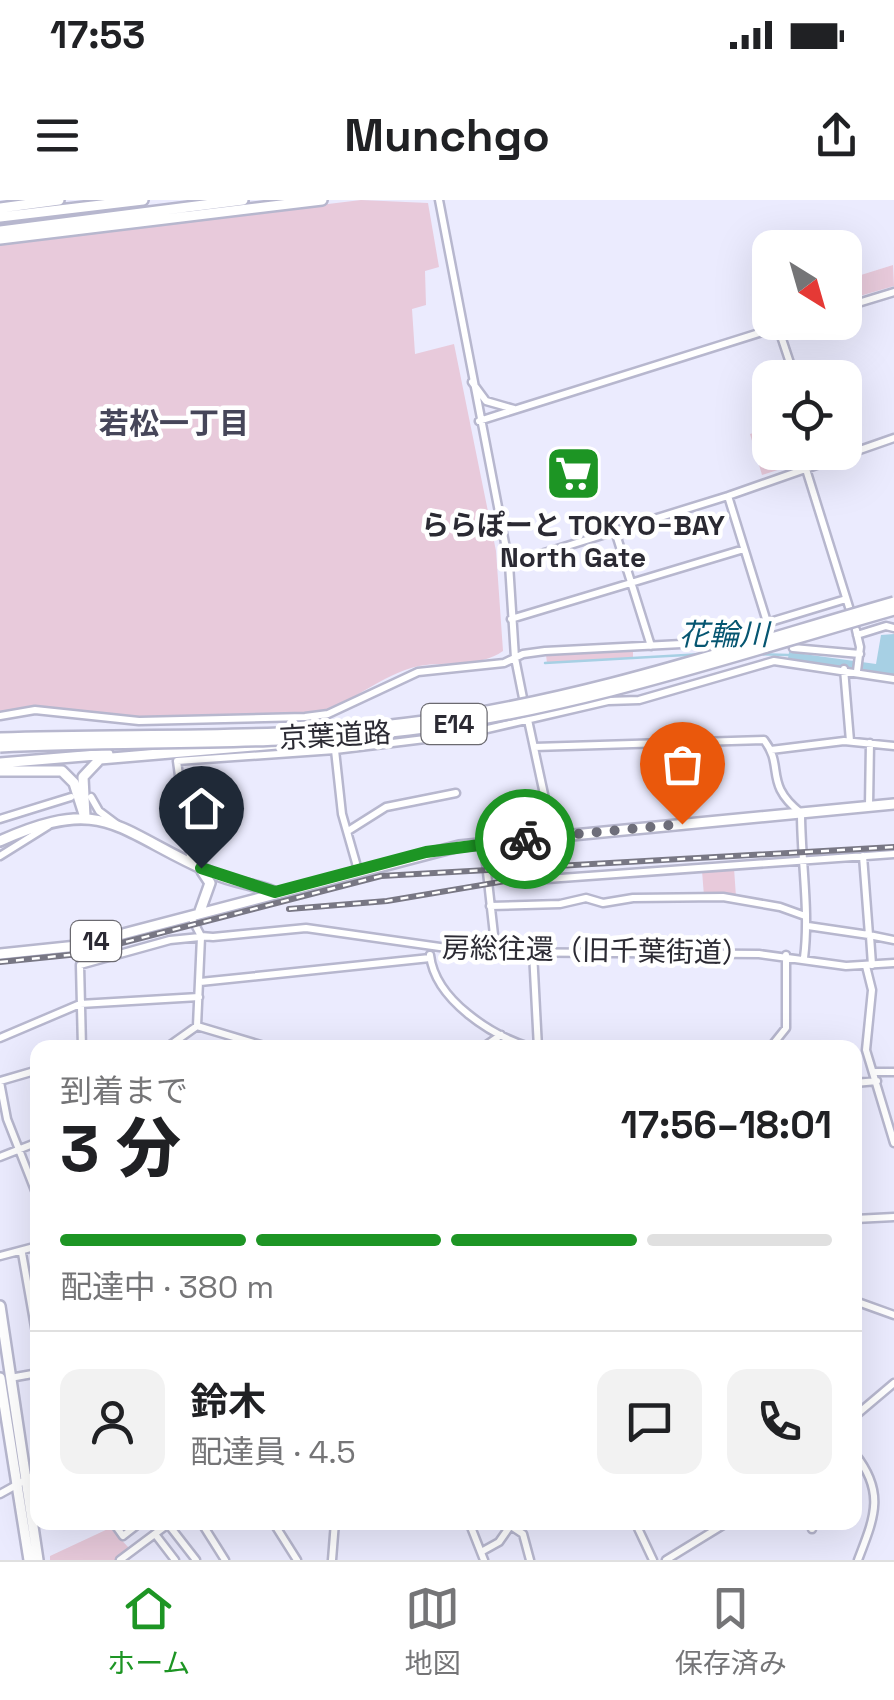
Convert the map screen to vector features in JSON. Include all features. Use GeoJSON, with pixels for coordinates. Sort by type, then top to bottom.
{"type":"FeatureCollection","features":[{"type":"Feature","properties":{"kind":"highway"},"geometry":{"type":"LineString","coordinates":[[0,208],[59,200]]}},
{"type":"Feature","properties":{"kind":"highway"},"geometry":{"type":"LineString","coordinates":[[0,217],[144,200]]}},
{"type":"Feature","properties":{"kind":"highway"},"geometry":{"type":"LineString","coordinates":[[0,231],[243,200]]}},
{"type":"Feature","properties":{"kind":"highway"},"geometry":{"type":"LineString","coordinates":[[0,240],[322,200]]}},
{"type":"Feature","properties":{"kind":"highway","name":"京葉道路"},"geometry":{"type":"LineString","coordinates":[[0,738],[342,728],[424,721],[628,677],[894,602]]}},
{"type":"Feature","properties":{"kind":"highway","name":"京葉道路"},"geometry":{"type":"LineString","coordinates":[[0,747],[342,736],[426,728],[553,704],[894,610]]}},
{"type":"Feature","properties":{"kind":"highway"},"geometry":{"type":"LineString","coordinates":[[0,763],[256,747],[342,736]]}},
{"type":"Feature","properties":{"kind":"highway"},"geometry":{"type":"LineString","coordinates":[[86,817],[83,783],[89,766],[107,757],[136,753]]}},
{"type":"Feature","properties":{"kind":"highway"},"geometry":{"type":"LineString","coordinates":[[0,771],[62,771],[74,782],[86,817]]}},
{"type":"Feature","properties":{"kind":"highway","name":"14"},"geometry":{"type":"LineString","coordinates":[[0,954],[77,946],[426,852],[894,804]]}},
{"type":"Feature","properties":{"kind":"highway"},"geometry":{"type":"LineString","coordinates":[[0,841],[56,819],[86,817],[120,827],[196,866],[275,892]]}},
{"type":"Feature","properties":{"kind":"highway"},"geometry":{"type":"LineString","coordinates":[[194,914],[210,883],[196,866]]}},
{"type":"Feature","properties":{"kind":"highway"},"geometry":{"type":"LineString","coordinates":[[0,1306],[5,1440],[30,1524]]}},
{"type":"Feature","properties":{"kind":"highway"},"geometry":{"type":"LineString","coordinates":[[4,1378],[29,1560]]}},
{"type":"Feature","properties":{"kind":"highway"},"geometry":{"type":"LineString","coordinates":[[31,1530],[38,1560]]}},
{"type":"Feature","properties":{"kind":"street"},"geometry":{"type":"LineString","coordinates":[[438,200],[509,564],[514,658],[553,836]]}},
{"type":"Feature","properties":{"kind":"street"},"geometry":{"type":"LineString","coordinates":[[862,302],[894,292]]}},
{"type":"Feature","properties":{"kind":"street"},"geometry":{"type":"LineString","coordinates":[[479,421],[752,335]]}},
{"type":"Feature","properties":{"kind":"street"},"geometry":{"type":"LineString","coordinates":[[471,380],[486,401],[515,409]]}},
{"type":"Feature","properties":{"kind":"street"},"geometry":{"type":"LineString","coordinates":[[862,446],[894,438]]}},
{"type":"Feature","properties":{"kind":"street"},"geometry":{"type":"LineString","coordinates":[[509,564],[728,496],[794,470]]}},
{"type":"Feature","properties":{"kind":"street"},"geometry":{"type":"LineString","coordinates":[[0,716],[35,710],[139,722],[305,718],[328,714],[418,672],[504,663],[545,651],[701,642],[848,603],[805,470]]}},
{"type":"Feature","properties":{"kind":"street"},"geometry":{"type":"LineString","coordinates":[[728,496],[767,622]]}},
{"type":"Feature","properties":{"kind":"street"},"geometry":{"type":"LineString","coordinates":[[615,531],[651,646]]}},
{"type":"Feature","properties":{"kind":"street"},"geometry":{"type":"LineString","coordinates":[[511,619],[744,549]]}},
{"type":"Feature","properties":{"kind":"street"},"geometry":{"type":"LineString","coordinates":[[858,670],[856,632],[894,628]]}},
{"type":"Feature","properties":{"kind":"street"},"geometry":{"type":"LineString","coordinates":[[793,648],[859,656]]}},
{"type":"Feature","properties":{"kind":"street"},"geometry":{"type":"LineString","coordinates":[[196,866],[176,763],[186,760],[335,750],[466,734],[608,701],[639,700],[774,661],[858,670],[894,680]]}},
{"type":"Feature","properties":{"kind":"street"},"geometry":{"type":"LineString","coordinates":[[844,669],[850,741]]}},
{"type":"Feature","properties":{"kind":"street"},"geometry":{"type":"LineString","coordinates":[[534,748],[764,740],[771,750],[779,793],[800,812],[808,926],[804,958]]}},
{"type":"Feature","properties":{"kind":"street"},"geometry":{"type":"LineString","coordinates":[[771,750],[850,741],[894,746]]}},
{"type":"Feature","properties":{"kind":"street"},"geometry":{"type":"LineString","coordinates":[[868,806],[870,743]]}},
{"type":"Feature","properties":{"kind":"street"},"geometry":{"type":"LineString","coordinates":[[335,750],[358,870]]}},
{"type":"Feature","properties":{"kind":"street"},"geometry":{"type":"LineString","coordinates":[[348,830],[386,807],[456,793]]}},
{"type":"Feature","properties":{"kind":"street"},"geometry":{"type":"LineString","coordinates":[[0,819],[70,797]]}},
{"type":"Feature","properties":{"kind":"street"},"geometry":{"type":"LineString","coordinates":[[91,797],[99,812],[120,827]]}},
{"type":"Feature","properties":{"kind":"street"},"geometry":{"type":"LineString","coordinates":[[0,856],[56,819]]}},
{"type":"Feature","properties":{"kind":"street"},"geometry":{"type":"LineString","coordinates":[[496,953],[485,850],[516,840]]}},
{"type":"Feature","properties":{"kind":"street"},"geometry":{"type":"LineString","coordinates":[[547,879],[894,854]]}},
{"type":"Feature","properties":{"kind":"street"},"geometry":{"type":"LineString","coordinates":[[863,856],[872,990],[866,1050],[893,1125],[894,1143]]}},
{"type":"Feature","properties":{"kind":"street"},"geometry":{"type":"LineString","coordinates":[[490,906],[560,904],[586,898],[603,903],[634,898],[724,897],[780,907],[805,916]]}},
{"type":"Feature","properties":{"kind":"street"},"geometry":{"type":"LineString","coordinates":[[194,914],[201,936],[197,1026]]}},
{"type":"Feature","properties":{"kind":"street"},"geometry":{"type":"LineString","coordinates":[[808,926],[894,940]]}},
{"type":"Feature","properties":{"kind":"street","name":"房総往還（旧千葉街道）"},"geometry":{"type":"LineString","coordinates":[[80,1004],[80,965],[170,940],[306,928],[496,953],[786,955],[869,965],[894,963]]}},
{"type":"Feature","properties":{"kind":"street"},"geometry":{"type":"LineString","coordinates":[[430,946],[430,958],[456,1001],[501,1035],[514,1040]]}},
{"type":"Feature","properties":{"kind":"street"},"geometry":{"type":"LineString","coordinates":[[533,952],[535,1040]]}},
{"type":"Feature","properties":{"kind":"street"},"geometry":{"type":"LineString","coordinates":[[776,1040],[786,1028],[786,955]]}},
{"type":"Feature","properties":{"kind":"street"},"geometry":{"type":"LineString","coordinates":[[200,982],[430,958]]}},
{"type":"Feature","properties":{"kind":"street"},"geometry":{"type":"LineString","coordinates":[[0,1038],[80,1004],[199,997]]}},
{"type":"Feature","properties":{"kind":"street"},"geometry":{"type":"LineString","coordinates":[[80,1004],[82,1040]]}},
{"type":"Feature","properties":{"kind":"street"},"geometry":{"type":"LineString","coordinates":[[177,1040],[197,1026]]}},
{"type":"Feature","properties":{"kind":"street"},"geometry":{"type":"LineString","coordinates":[[197,1026],[244,1040]]}},
{"type":"Feature","properties":{"kind":"street"},"geometry":{"type":"LineString","coordinates":[[494,1040],[501,1035]]}},
{"type":"Feature","properties":{"kind":"street"},"geometry":{"type":"LineString","coordinates":[[30,1072],[0,1081],[30,1178]]}},
{"type":"Feature","properties":{"kind":"street"},"geometry":{"type":"LineString","coordinates":[[873,1072],[894,1072]]}},
{"type":"Feature","properties":{"kind":"street"},"geometry":{"type":"LineString","coordinates":[[862,1082],[877,1081]]}},
{"type":"Feature","properties":{"kind":"street"},"geometry":{"type":"LineString","coordinates":[[0,1158],[30,1145]]}},
{"type":"Feature","properties":{"kind":"street"},"geometry":{"type":"LineString","coordinates":[[862,1219],[894,1217]]}},
{"type":"Feature","properties":{"kind":"street"},"geometry":{"type":"LineString","coordinates":[[0,1256],[30,1249]]}},
{"type":"Feature","properties":{"kind":"street"},"geometry":{"type":"LineString","coordinates":[[22,1252],[30,1293]]}},
{"type":"Feature","properties":{"kind":"street"},"geometry":{"type":"LineString","coordinates":[[862,1303],[894,1314]]}},
{"type":"Feature","properties":{"kind":"street"},"geometry":{"type":"LineString","coordinates":[[4,1378],[30,1374]]}},
{"type":"Feature","properties":{"kind":"street"},"geometry":{"type":"LineString","coordinates":[[862,1410],[894,1383]]}},
{"type":"Feature","properties":{"kind":"street"},"geometry":{"type":"LineString","coordinates":[[858,1560],[877,1504],[872,1478],[862,1464]]}},
{"type":"Feature","properties":{"kind":"street"},"geometry":{"type":"LineString","coordinates":[[0,1494],[30,1478]]}},
{"type":"Feature","properties":{"kind":"street"},"geometry":{"type":"LineString","coordinates":[[120,1560],[160,1530]]}},
{"type":"Feature","properties":{"kind":"street"},"geometry":{"type":"LineString","coordinates":[[173,1530],[196,1560]]}},
{"type":"Feature","properties":{"kind":"street"},"geometry":{"type":"LineString","coordinates":[[207,1530],[225,1560]]}},
{"type":"Feature","properties":{"kind":"street"},"geometry":{"type":"LineString","coordinates":[[279,1530],[297,1560]]}},
{"type":"Feature","properties":{"kind":"street"},"geometry":{"type":"LineString","coordinates":[[332,1560],[334,1530]]}},
{"type":"Feature","properties":{"kind":"street"},"geometry":{"type":"LineString","coordinates":[[472,1530],[482,1556],[508,1530]]}},
{"type":"Feature","properties":{"kind":"street"},"geometry":{"type":"LineString","coordinates":[[519,1530],[530,1560]]}},
{"type":"Feature","properties":{"kind":"street"},"geometry":{"type":"LineString","coordinates":[[639,1530],[653,1560]]}},
{"type":"Feature","properties":{"kind":"street"},"geometry":{"type":"LineString","coordinates":[[666,1560],[715,1530]]}},
{"type":"Feature","properties":{"kind":"street"},"geometry":{"type":"LineString","coordinates":[[154,1534],[171,1559]]}},
{"type":"Feature","properties":{"kind":"street"},"geometry":{"type":"LineString","coordinates":[[289,1560],[290,1549]]}},
{"type":"Feature","properties":{"kind":"shaded area"},"geometry":{"type":"Polygon","coordinates":[[[361,200],[428,203],[439,267],[425,271],[426,305],[412,309],[415,354],[454,344],[496,551],[503,651],[473,662],[405,670],[311,714],[151,719],[0,711],[0,244],[361,200]]]}},
{"type":"Feature","properties":{"kind":"shaded area"},"geometry":{"type":"Polygon","coordinates":[[[893,265],[894,286],[862,295],[862,275],[893,265]]]}},
{"type":"Feature","properties":{"kind":"shaded area"},"geometry":{"type":"Polygon","coordinates":[[[633,650],[633,658],[547,663],[546,655],[633,650]]]}},
{"type":"Feature","properties":{"kind":"shaded area"},"geometry":{"type":"Polygon","coordinates":[[[734,868],[736,897],[704,896],[702,871],[734,868]]]}},
{"type":"Feature","properties":{"kind":"shaded area"},"geometry":{"type":"Polygon","coordinates":[[[106,1530],[112,1530],[129,1548],[117,1560],[50,1560],[50,1556],[106,1530]]]}},
{"type":"Feature","properties":{"kind":"water"},"geometry":{"type":"Polygon","coordinates":[[[894,634],[894,676],[788,658],[789,652],[876,664],[881,635],[894,634]]]}},
{"type":"Feature","properties":{"kind":"waterway","name":"花輪川"},"geometry":{"type":"LineString","coordinates":[[545,663],[703,654]]}},
{"type":"Feature","properties":{"kind":"waterway","name":"花輪川"},"geometry":{"type":"LineString","coordinates":[[756,654],[788,655]]}},
{"type":"Feature","properties":{"kind":"railway"},"geometry":{"type":"LineString","coordinates":[[0,962],[79,954],[381,876],[894,847]]}},
{"type":"Feature","properties":{"kind":"railway"},"geometry":{"type":"LineString","coordinates":[[289,909],[387,901],[517,879]]}},
{"type":"Feature","properties":{"kind":"way so far"},"geometry":{"type":"LineString","coordinates":[[525,839],[682,824]]}},
{"type":"Feature","properties":{"kind":"place","name":"ららぽーと TOKYO−BAY North Gate"},"geometry":{"type":"Point","coordinates":[573,474]}},
{"type":"Feature","properties":{"kind":"district","name":"若松一丁目"},"geometry":{"type":"Point","coordinates":[174,424]}},
{"type":"Feature","properties":{"kind":"route"},"geometry":{"type":"LineString","coordinates":[[201,868],[275,892],[426,852],[525,839]]}}]}
